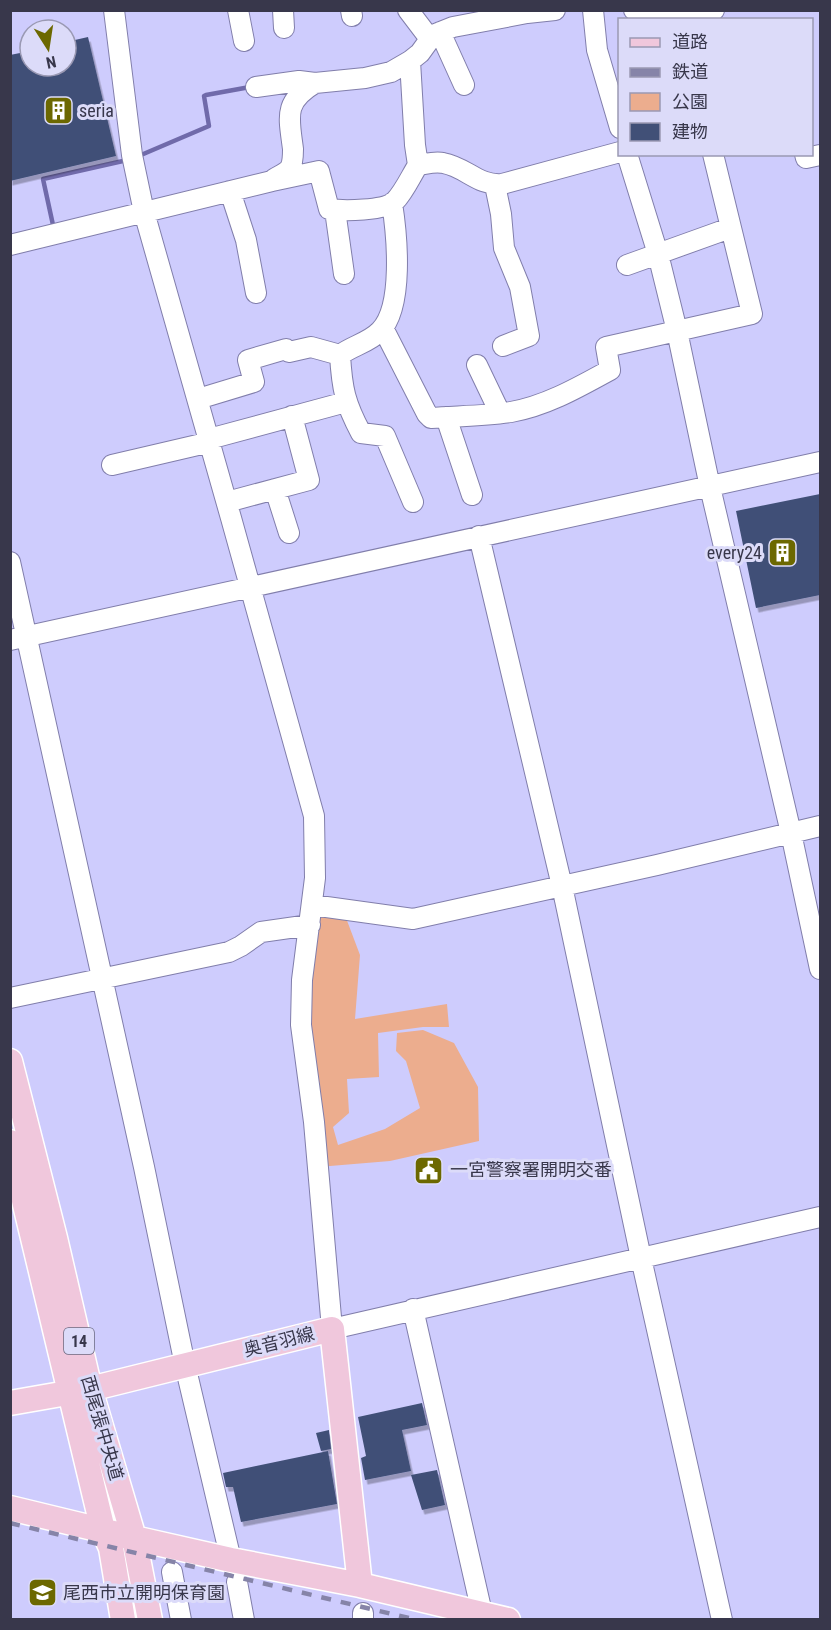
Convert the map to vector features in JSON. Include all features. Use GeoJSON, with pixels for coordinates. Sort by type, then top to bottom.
{"type":"FeatureCollection","features":[{"type":"Feature","properties":{"kind":"main road","name":"西尾張中央道"},"geometry":{"type":"LineString","coordinates":[[10,1061],[55,1238],[103,1530],[111,1548],[123,1620]]}},
{"type":"Feature","properties":{"kind":"main road","name":"西尾張中央道"},"geometry":{"type":"LineString","coordinates":[[10,1142],[80,1390],[134,1538],[150,1620]]}},
{"type":"Feature","properties":{"kind":"main road","name":"奥音羽線"},"geometry":{"type":"LineString","coordinates":[[10,1402],[80,1390],[332,1329],[360,1585]]}},
{"type":"Feature","properties":{"kind":"main road"},"geometry":{"type":"LineString","coordinates":[[10,1508],[134,1538],[234,1571],[360,1585],[508,1620]]}},
{"type":"Feature","properties":{"kind":"street"},"geometry":{"type":"LineString","coordinates":[[114,10],[132,155],[144,212],[314,816],[315,878],[302,980],[301,1025],[314,1122],[332,1329],[820,1217]]}},
{"type":"Feature","properties":{"kind":"street"},"geometry":{"type":"LineString","coordinates":[[238,10],[244,41]]}},
{"type":"Feature","properties":{"kind":"street"},"geometry":{"type":"LineString","coordinates":[[408,10],[435,36],[464,85]]}},
{"type":"Feature","properties":{"kind":"street"},"geometry":{"type":"LineString","coordinates":[[472,23],[488,10]]}},
{"type":"Feature","properties":{"kind":"street"},"geometry":{"type":"LineString","coordinates":[[256,87],[299,81],[315,83],[365,78],[390,72],[420,53],[435,36],[472,23],[555,10]]}},
{"type":"Feature","properties":{"kind":"street"},"geometry":{"type":"LineString","coordinates":[[592,10],[597,50],[612,71],[618,114]]}},
{"type":"Feature","properties":{"kind":"street"},"geometry":{"type":"LineString","coordinates":[[634,10],[681,16],[714,10]]}},
{"type":"Feature","properties":{"kind":"street"},"geometry":{"type":"LineString","coordinates":[[10,245],[319,171],[329,209],[386,207],[392,203],[418,165],[410,61]]}},
{"type":"Feature","properties":{"kind":"street"},"geometry":{"type":"LineString","coordinates":[[272,181],[290,169],[293,157],[289,115],[291,106],[302,91],[315,83]]}},
{"type":"Feature","properties":{"kind":"street"},"geometry":{"type":"LineString","coordinates":[[418,165],[443,163],[489,185],[495,185],[618,153]]}},
{"type":"Feature","properties":{"kind":"street"},"geometry":{"type":"LineString","coordinates":[[806,156],[806,158],[820,155]]}},
{"type":"Feature","properties":{"kind":"street"},"geometry":{"type":"LineString","coordinates":[[628,156],[658,254],[677,331],[710,487],[792,833],[820,969]]}},
{"type":"Feature","properties":{"kind":"street"},"geometry":{"type":"LineString","coordinates":[[383,328],[431,418],[500,413],[535,406],[558,397],[610,370],[606,347],[752,314],[714,156]]}},
{"type":"Feature","properties":{"kind":"street"},"geometry":{"type":"LineString","coordinates":[[495,185],[501,214],[504,248],[520,287],[529,336],[503,346]]}},
{"type":"Feature","properties":{"kind":"street"},"geometry":{"type":"LineString","coordinates":[[230,191],[246,240],[256,293]]}},
{"type":"Feature","properties":{"kind":"street"},"geometry":{"type":"LineString","coordinates":[[198,399],[254,382],[248,360],[286,349],[289,352],[310,347],[340,355],[379,333],[389,321],[396,291],[392,203]]}},
{"type":"Feature","properties":{"kind":"street"},"geometry":{"type":"LineString","coordinates":[[335,210],[344,274]]}},
{"type":"Feature","properties":{"kind":"street"},"geometry":{"type":"LineString","coordinates":[[627,265],[730,228]]}},
{"type":"Feature","properties":{"kind":"street"},"geometry":{"type":"LineString","coordinates":[[340,355],[346,402],[361,433],[385,436],[413,502]]}},
{"type":"Feature","properties":{"kind":"street"},"geometry":{"type":"LineString","coordinates":[[477,365],[500,413]]}},
{"type":"Feature","properties":{"kind":"street"},"geometry":{"type":"LineString","coordinates":[[112,465],[202,444],[209,439],[346,402]]}},
{"type":"Feature","properties":{"kind":"street"},"geometry":{"type":"LineString","coordinates":[[227,502],[309,480],[292,416]]}},
{"type":"Feature","properties":{"kind":"street"},"geometry":{"type":"LineString","coordinates":[[446,417],[472,495]]}},
{"type":"Feature","properties":{"kind":"street"},"geometry":{"type":"LineString","coordinates":[[19,638],[820,462]]}},
{"type":"Feature","properties":{"kind":"street"},"geometry":{"type":"LineString","coordinates":[[275,489],[289,533]]}},
{"type":"Feature","properties":{"kind":"street"},"geometry":{"type":"LineString","coordinates":[[479,536],[562,886],[641,1258],[722,1620]]}},
{"type":"Feature","properties":{"kind":"street"},"geometry":{"type":"LineString","coordinates":[[10,562],[19,638],[102,977],[185,1365],[244,1620]]}},
{"type":"Feature","properties":{"kind":"street"},"geometry":{"type":"LineString","coordinates":[[10,998],[230,952],[261,932],[311,915],[413,919],[820,826]]}},
{"type":"Feature","properties":{"kind":"street"},"geometry":{"type":"LineString","coordinates":[[413,1309],[482,1613]]}},
{"type":"Feature","properties":{"kind":"street"},"geometry":{"type":"LineString","coordinates":[[172,1572],[181,1620]]}},
{"type":"Feature","properties":{"kind":"green space"},"geometry":{"type":"Polygon","coordinates":[[[312,905],[343,910],[360,955],[355,1019],[447,1004],[449,1027],[423,1027],[378,1033],[379,1077],[347,1079],[349,1113],[333,1127],[338,1145],[385,1129],[420,1108],[406,1061],[396,1051],[397,1033],[423,1030],[454,1043],[478,1087],[479,1141],[390,1161],[318,1167],[301,1025],[312,905]]]}},
{"type":"Feature","properties":{"kind":"building","name":"seria"},"geometry":{"type":"Polygon","coordinates":[[[88,37],[116,156],[10,181],[10,55],[18,53],[18,78],[78,78],[78,39],[88,37]]]}},
{"type":"Feature","properties":{"kind":"building","name":"every24"},"geometry":{"type":"Polygon","coordinates":[[[820,494],[820,595],[756,608],[736,511],[820,494]]]}},
{"type":"Feature","properties":{"kind":"building"},"geometry":{"type":"Polygon","coordinates":[[[422,1403],[427,1425],[402,1430],[411,1471],[365,1480],[361,1458],[366,1456],[358,1417],[422,1403]]]}},
{"type":"Feature","properties":{"kind":"building"},"geometry":{"type":"Polygon","coordinates":[[[329,1430],[331,1449],[321,1451],[316,1433],[329,1430]]]}},
{"type":"Feature","properties":{"kind":"building"},"geometry":{"type":"Polygon","coordinates":[[[328,1451],[337,1504],[241,1522],[233,1487],[226,1487],[223,1473],[328,1451]]]}},
{"type":"Feature","properties":{"kind":"building"},"geometry":{"type":"Polygon","coordinates":[[[437,1470],[445,1505],[422,1510],[411,1475],[437,1470]]]}},
{"type":"Feature","properties":{"kind":"waterway"},"geometry":{"type":"LineString","coordinates":[[141,155],[209,126],[204,96],[250,87]]}},
{"type":"Feature","properties":{"kind":"waterway"},"geometry":{"type":"LineString","coordinates":[[53,225],[43,179],[123,161]]}},
{"type":"Feature","properties":{"kind":"railway"},"geometry":{"type":"LineString","coordinates":[[10,1523],[417,1620]]}},
{"type":"Feature","properties":{"kind":"place","name":"seria"},"geometry":{"type":"Point","coordinates":[58,111]}},
{"type":"Feature","properties":{"kind":"place","name":"every24"},"geometry":{"type":"Point","coordinates":[783,553]}},
{"type":"Feature","properties":{"kind":"place","name":"一宮警察署開明交番"},"geometry":{"type":"Point","coordinates":[429,1170]}},
{"type":"Feature","properties":{"kind":"place","name":"尾西市立開明保育園"},"geometry":{"type":"Point","coordinates":[42,1593]}}]}
